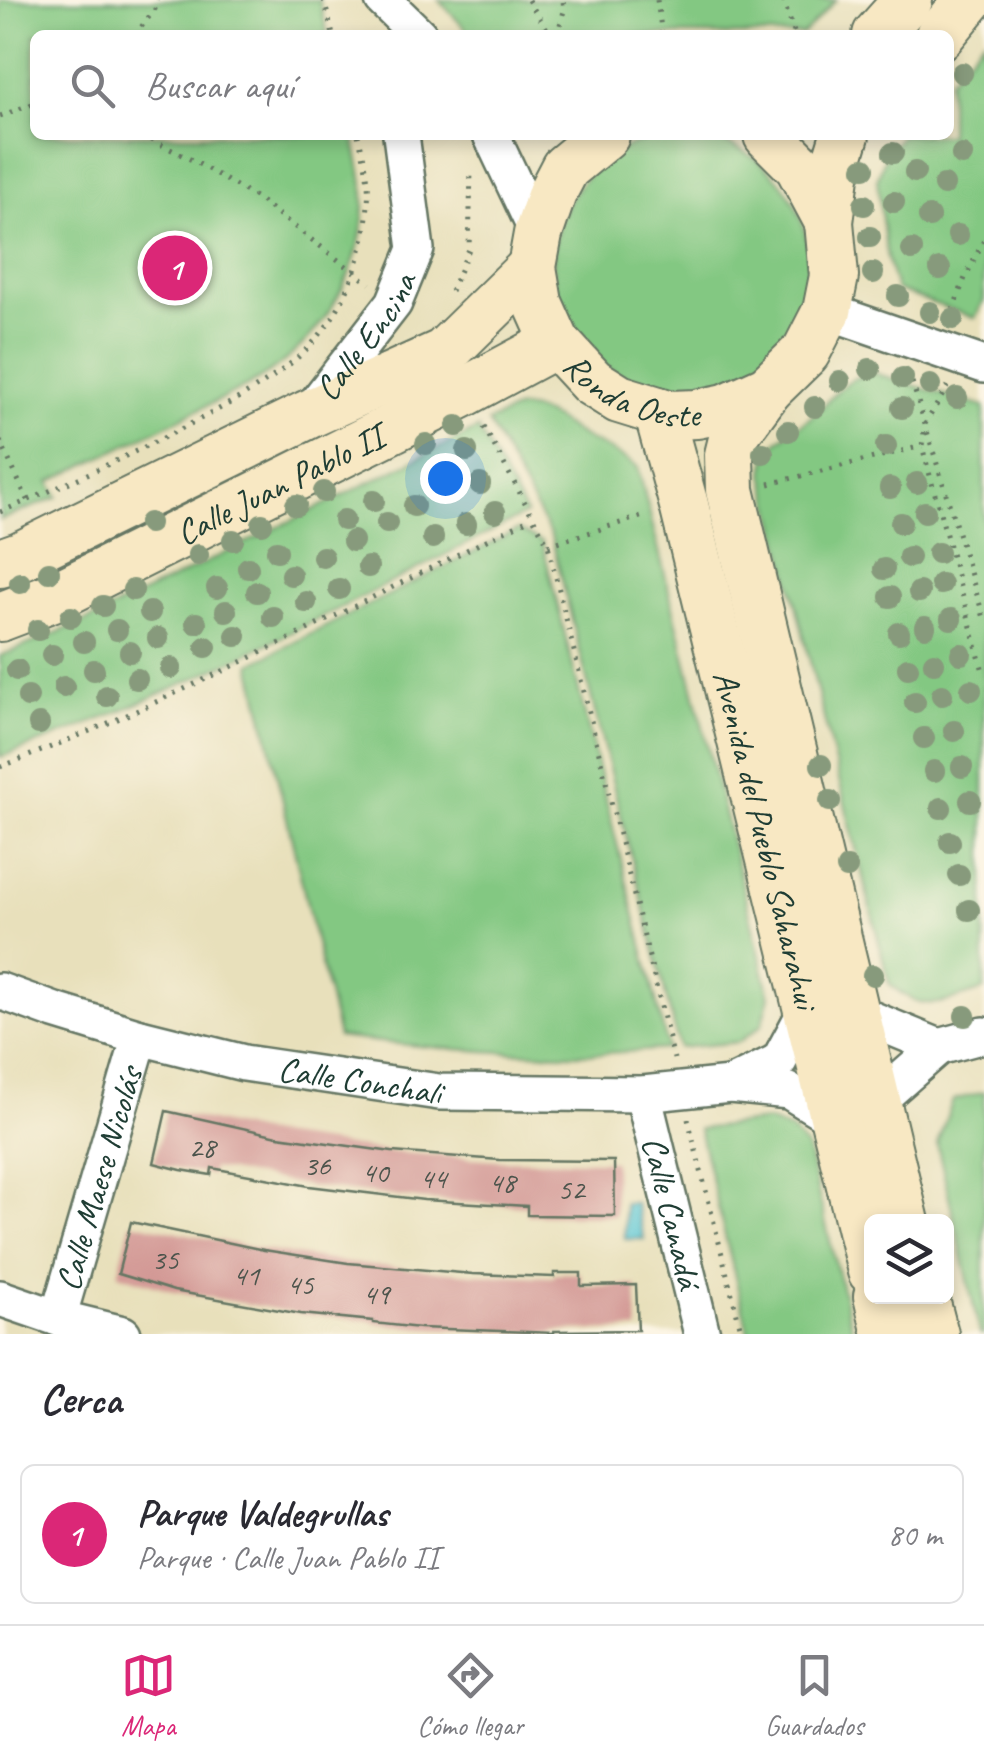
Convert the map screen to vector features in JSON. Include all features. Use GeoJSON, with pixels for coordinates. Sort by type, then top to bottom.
{"type":"FeatureCollection","features":[{"type":"Feature","properties":{"kind":"main road"},"geometry":{"type":"LineString","coordinates":[[881,30],[908,0]]}},
{"type":"Feature","properties":{"kind":"main road"},"geometry":{"type":"LineString","coordinates":[[944,30],[969,0]]}},
{"type":"Feature","properties":{"kind":"main road"},"geometry":{"type":"LineString","coordinates":[[535,250],[552,193],[565,168],[600,140]]}},
{"type":"Feature","properties":{"kind":"main road","name":"Ronda Oeste"},"geometry":{"type":"LineString","coordinates":[[773,140],[799,166],[829,222]]}},
{"type":"Feature","properties":{"kind":"main road","name":"Ronda Oeste"},"geometry":{"type":"LineString","coordinates":[[535,250],[538,303],[556,343],[592,382],[618,399],[671,414],[726,408],[768,388],[806,352],[827,311],[834,276],[829,222],[843,140]]}},
{"type":"Feature","properties":{"kind":"main road","name":"Calle Juan Pablo II"},"geometry":{"type":"LineString","coordinates":[[0,563],[444,353],[535,250]]}},
{"type":"Feature","properties":{"kind":"main road","name":"Calle Juan Pablo II"},"geometry":{"type":"LineString","coordinates":[[0,617],[58,595],[556,343]]}},
{"type":"Feature","properties":{"kind":"main road","name":"Avenida del Pueblo Saharahui"},"geometry":{"type":"LineString","coordinates":[[768,388],[734,435],[730,490],[854,1012],[854,1110],[866,1214]]}},
{"type":"Feature","properties":{"kind":"main road","name":"Avenida del Pueblo Saharahui"},"geometry":{"type":"LineString","coordinates":[[658,411],[807,1009],[902,1214]]}},
{"type":"Feature","properties":{"kind":"main road"},"geometry":{"type":"LineString","coordinates":[[880,1304],[887,1334]]}},
{"type":"Feature","properties":{"kind":"main road"},"geometry":{"type":"LineString","coordinates":[[926,1304],[934,1334]]}},
{"type":"Feature","properties":{"kind":"street"},"geometry":{"type":"LineString","coordinates":[[382,0],[385,30]]}},
{"type":"Feature","properties":{"kind":"street"},"geometry":{"type":"LineString","coordinates":[[382,0],[395,30]]}},
{"type":"Feature","properties":{"kind":"street"},"geometry":{"type":"LineString","coordinates":[[382,0],[414,30]]}},
{"type":"Feature","properties":{"kind":"street","name":"Calle Encina"},"geometry":{"type":"LineString","coordinates":[[307,415],[394,303],[416,249],[401,140]]}},
{"type":"Feature","properties":{"kind":"street"},"geometry":{"type":"LineString","coordinates":[[481,150],[535,250]]}},
{"type":"Feature","properties":{"kind":"street"},"geometry":{"type":"LineString","coordinates":[[827,311],[984,365]]}},
{"type":"Feature","properties":{"kind":"street","name":"Calle Conchali"},"geometry":{"type":"LineString","coordinates":[[0,991],[140,1038],[244,1063],[439,1092],[643,1094],[730,1085],[789,1090],[854,1110]]}},
{"type":"Feature","properties":{"kind":"street","name":"Calle Conchali"},"geometry":{"type":"LineString","coordinates":[[730,1085],[779,1060],[807,1009]]}},
{"type":"Feature","properties":{"kind":"street"},"geometry":{"type":"LineString","coordinates":[[854,1012],[939,1047]]}},
{"type":"Feature","properties":{"kind":"street"},"geometry":{"type":"LineString","coordinates":[[854,1110],[939,1047],[984,1035]]}},
{"type":"Feature","properties":{"kind":"street","name":"Calle Maese Nicolás"},"geometry":{"type":"LineString","coordinates":[[58,1318],[140,1038]]}},
{"type":"Feature","properties":{"kind":"street","name":"Calle Canadá"},"geometry":{"type":"LineString","coordinates":[[643,1094],[702,1334]]}},
{"type":"Feature","properties":{"kind":"street"},"geometry":{"type":"LineString","coordinates":[[0,1298],[123,1334]]}},
{"type":"Feature","properties":{"kind":"path"},"geometry":{"type":"LineString","coordinates":[[140,30],[158,0]]}},
{"type":"Feature","properties":{"kind":"path"},"geometry":{"type":"LineString","coordinates":[[324,0],[332,30]]}},
{"type":"Feature","properties":{"kind":"path"},"geometry":{"type":"LineString","coordinates":[[528,0],[550,30]]}},
{"type":"Feature","properties":{"kind":"path"},"geometry":{"type":"LineString","coordinates":[[556,30],[564,0]]}},
{"type":"Feature","properties":{"kind":"path"},"geometry":{"type":"LineString","coordinates":[[657,0],[661,30]]}},
{"type":"Feature","properties":{"kind":"path"},"geometry":{"type":"LineString","coordinates":[[783,0],[793,30]]}},
{"type":"Feature","properties":{"kind":"path"},"geometry":{"type":"LineString","coordinates":[[0,116],[30,104]]}},
{"type":"Feature","properties":{"kind":"path"},"geometry":{"type":"LineString","coordinates":[[152,140],[258,199],[355,272]]}},
{"type":"Feature","properties":{"kind":"path"},"geometry":{"type":"LineString","coordinates":[[0,512],[106,466],[199,419],[299,357],[346,296],[355,272],[368,201],[359,140]]}},
{"type":"Feature","properties":{"kind":"path"},"geometry":{"type":"LineString","coordinates":[[446,304],[469,250],[481,150]]}},
{"type":"Feature","properties":{"kind":"path"},"geometry":{"type":"LineString","coordinates":[[948,322],[984,240]]}},
{"type":"Feature","properties":{"kind":"path"},"geometry":{"type":"LineString","coordinates":[[898,335],[984,618]]}},
{"type":"Feature","properties":{"kind":"path"},"geometry":{"type":"LineString","coordinates":[[0,441],[28,501]]}},
{"type":"Feature","properties":{"kind":"path"},"geometry":{"type":"LineString","coordinates":[[922,446],[984,675]]}},
{"type":"Feature","properties":{"kind":"path"},"geometry":{"type":"LineString","coordinates":[[0,767],[73,740],[178,692],[532,518],[548,545],[742,1334]]}},
{"type":"Feature","properties":{"kind":"green space"},"geometry":{"type":"Polygon","coordinates":[[[0,0],[319,0],[327,30],[30,30],[30,140],[354,140],[364,195],[363,219],[343,288],[317,328],[283,362],[234,393],[50,482],[58,497],[0,520],[0,0]]]}},
{"type":"Feature","properties":{"kind":"green space"},"geometry":{"type":"Polygon","coordinates":[[[439,0],[836,0],[808,30],[466,30],[439,0]]]}},
{"type":"Feature","properties":{"kind":"green space"},"geometry":{"type":"Polygon","coordinates":[[[984,39],[984,300],[975,318],[896,290],[887,258],[877,180],[898,140],[954,140],[954,74],[984,39]]]}},
{"type":"Feature","properties":{"kind":"green space"},"geometry":{"type":"Polygon","coordinates":[[[649,140],[713,140],[752,157],[787,192],[806,238],[806,288],[787,334],[752,369],[706,388],[656,388],[610,369],[575,334],[556,288],[556,238],[575,192],[610,157],[649,140]]]}},
{"type":"Feature","properties":{"kind":"green space"},"geometry":{"type":"Polygon","coordinates":[[[874,373],[984,407],[984,990],[945,1002],[913,1000],[889,983],[764,474],[768,455],[778,441],[812,416],[846,383],[874,373]]]}},
{"type":"Feature","properties":{"kind":"green space"},"geometry":{"type":"Polygon","coordinates":[[[519,408],[547,415],[638,467],[770,996],[762,1025],[739,1042],[679,1048],[551,536],[488,422],[519,408]]]}},
{"type":"Feature","properties":{"kind":"green space"},"geometry":{"type":"Polygon","coordinates":[[[478,429],[526,514],[201,675],[0,757],[0,656],[93,618],[478,429]]]}},
{"type":"Feature","properties":{"kind":"green space"},"geometry":{"type":"Polygon","coordinates":[[[518,530],[542,542],[668,1049],[516,1053],[338,1037],[251,664],[518,530]]]}},
{"type":"Feature","properties":{"kind":"green space"},"geometry":{"type":"Polygon","coordinates":[[[984,1092],[984,1334],[980,1334],[937,1144],[953,1100],[984,1092]]]}},
{"type":"Feature","properties":{"kind":"green space"},"geometry":{"type":"Polygon","coordinates":[[[767,1121],[791,1130],[807,1148],[853,1334],[749,1334],[699,1129],[767,1121]]]}},
{"type":"Feature","properties":{"kind":"water"},"geometry":{"type":"Polygon","coordinates":[[[624,1203],[635,1203],[644,1239],[625,1239],[624,1203]]]}},
{"type":"Feature","properties":{"kind":"building"},"geometry":{"type":"Polygon","coordinates":[[[166,1111],[278,1136],[392,1152],[500,1160],[614,1161],[615,1216],[527,1215],[527,1206],[424,1200],[309,1186],[212,1168],[211,1175],[181,1170],[154,1163],[166,1111]]]}},
{"type":"Feature","properties":{"kind":"building"},"geometry":{"type":"Polygon","coordinates":[[[131,1222],[348,1263],[473,1274],[554,1277],[554,1273],[581,1273],[581,1286],[636,1285],[638,1330],[554,1333],[420,1328],[301,1314],[174,1291],[118,1274],[131,1222]]]}},
{"type":"Feature","properties":{"kind":"place","name":"Parque Valdegrullas"},"geometry":{"type":"Point","coordinates":[175,268]}}]}
